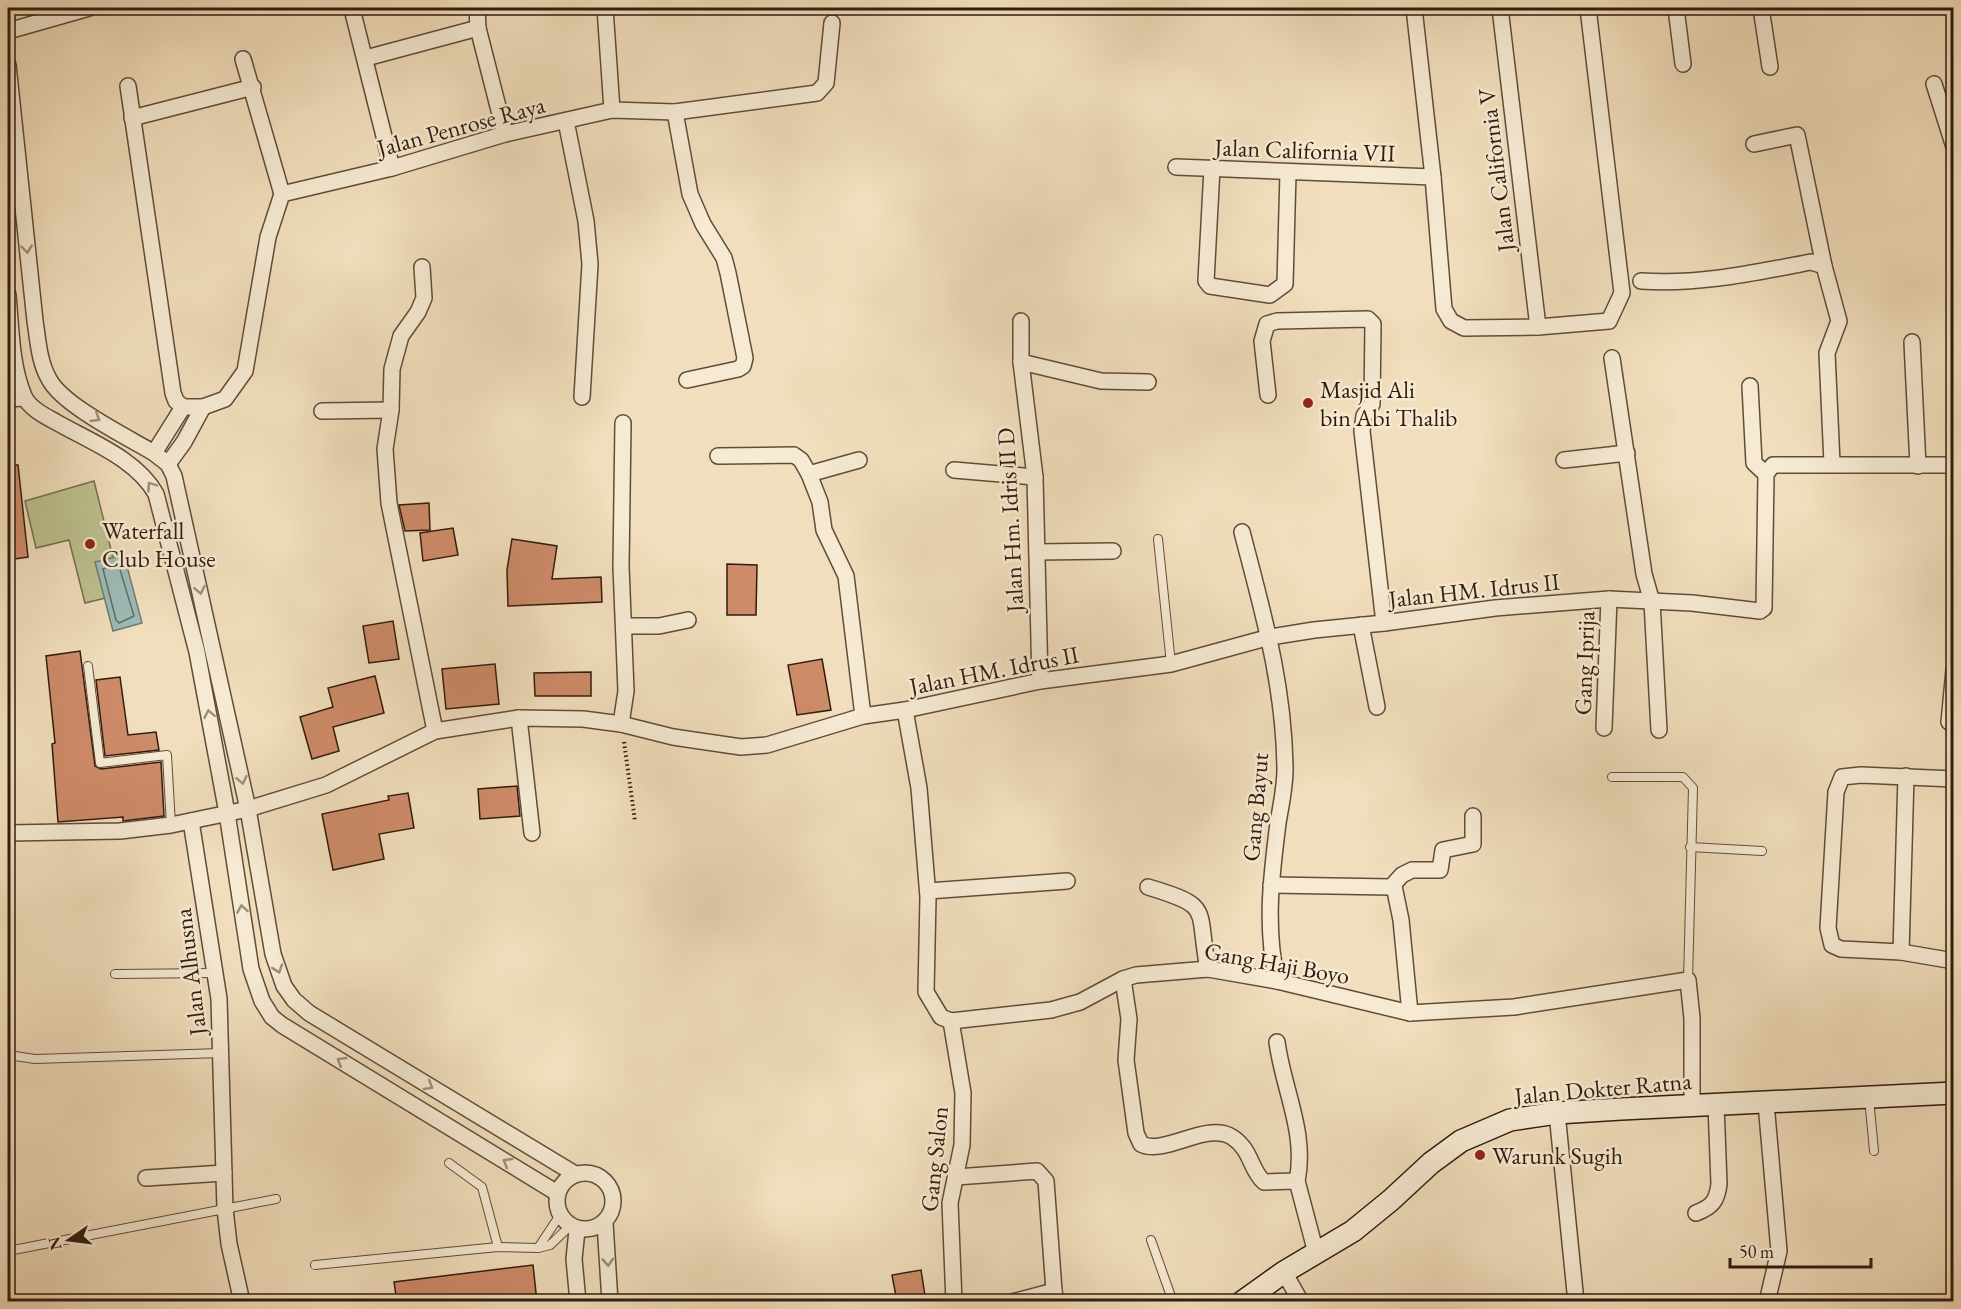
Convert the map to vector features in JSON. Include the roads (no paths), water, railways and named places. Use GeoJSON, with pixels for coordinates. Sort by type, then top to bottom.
{"type":"FeatureCollection","features":[{"type":"Feature","properties":{"kind":"street"},"geometry":{"type":"LineString","coordinates":[[8,31],[89,8]]}},
{"type":"Feature","properties":{"kind":"street"},"geometry":{"type":"LineString","coordinates":[[477,8],[478,28],[505,134]]}},
{"type":"Feature","properties":{"kind":"street"},"geometry":{"type":"LineString","coordinates":[[605,8],[612,110]]}},
{"type":"Feature","properties":{"kind":"street"},"geometry":{"type":"LineString","coordinates":[[1414,8],[1433,177],[1444,309],[1451,321],[1464,328],[1538,327],[1609,321],[1622,293],[1588,8]]}},
{"type":"Feature","properties":{"kind":"street","name":"Jalan California V"},"geometry":{"type":"LineString","coordinates":[[1500,8],[1538,327]]}},
{"type":"Feature","properties":{"kind":"street"},"geometry":{"type":"LineString","coordinates":[[1676,8],[1683,64]]}},
{"type":"Feature","properties":{"kind":"street"},"geometry":{"type":"LineString","coordinates":[[1761,8],[1770,67]]}},
{"type":"Feature","properties":{"kind":"street"},"geometry":{"type":"LineString","coordinates":[[353,13],[392,168]]}},
{"type":"Feature","properties":{"kind":"street","name":"Jalan Penrose Raya"},"geometry":{"type":"LineString","coordinates":[[282,194],[392,168],[505,134],[612,110],[675,112],[817,93],[826,83],[832,23]]}},
{"type":"Feature","properties":{"kind":"street"},"geometry":{"type":"LineString","coordinates":[[366,58],[478,28]]}},
{"type":"Feature","properties":{"kind":"street"},"geometry":{"type":"LineString","coordinates":[[128,86],[173,393],[176,401],[183,407],[203,407],[225,399],[245,371],[268,237],[282,194],[253,87],[243,59]]}},
{"type":"Feature","properties":{"kind":"street"},"geometry":{"type":"LineString","coordinates":[[8,65],[41,359],[49,380],[60,396],[154,453],[168,464],[177,485],[249,809],[273,954],[284,986],[294,1000],[309,1013],[575,1174]]}},
{"type":"Feature","properties":{"kind":"street"},"geometry":{"type":"LineString","coordinates":[[1934,84],[1953,147]]}},
{"type":"Feature","properties":{"kind":"street"},"geometry":{"type":"LineString","coordinates":[[132,118],[253,87]]}},
{"type":"Feature","properties":{"kind":"street"},"geometry":{"type":"LineString","coordinates":[[675,112],[690,194],[703,224],[724,258],[729,273],[745,358],[743,366],[738,369],[687,380]]}},
{"type":"Feature","properties":{"kind":"street"},"geometry":{"type":"LineString","coordinates":[[566,121],[586,221],[590,264],[582,397]]}},
{"type":"Feature","properties":{"kind":"street"},"geometry":{"type":"LineString","coordinates":[[1754,144],[1797,135],[1824,266],[1839,321],[1827,353],[1832,463]]}},
{"type":"Feature","properties":{"kind":"street","name":"Jalan California VII"},"geometry":{"type":"LineString","coordinates":[[1176,167],[1433,177]]}},
{"type":"Feature","properties":{"kind":"street"},"geometry":{"type":"LineString","coordinates":[[1212,168],[1206,282],[1210,286],[1270,296],[1285,284],[1288,173]]}},
{"type":"Feature","properties":{"kind":"street"},"geometry":{"type":"LineString","coordinates":[[1641,281],[1676,284],[1716,280],[1811,262],[1824,266]]}},
{"type":"Feature","properties":{"kind":"street"},"geometry":{"type":"LineString","coordinates":[[422,267],[424,298],[418,312],[401,336],[392,369],[391,410],[385,449],[389,503],[435,731]]}},
{"type":"Feature","properties":{"kind":"street"},"geometry":{"type":"LineString","coordinates":[[8,295],[14,352],[24,398],[40,413],[128,463],[147,479],[156,494],[197,652],[227,813],[251,969],[262,1000],[272,1017],[557,1193]]}},
{"type":"Feature","properties":{"kind":"street"},"geometry":{"type":"LineString","coordinates":[[1268,395],[1262,341],[1267,324],[1277,321],[1368,319],[1372,324],[1372,404],[1364,416],[1362,431],[1384,624]]}},
{"type":"Feature","properties":{"kind":"street","name":"Jalan Hm. Idris II D"},"geometry":{"type":"LineString","coordinates":[[1021,321],[1020,362],[1035,477],[1040,681]]}},
{"type":"Feature","properties":{"kind":"street"},"geometry":{"type":"LineString","coordinates":[[1912,342],[1918,466]]}},
{"type":"Feature","properties":{"kind":"street"},"geometry":{"type":"LineString","coordinates":[[1612,358],[1644,574],[1652,602],[1659,730]]}},
{"type":"Feature","properties":{"kind":"street"},"geometry":{"type":"LineString","coordinates":[[1020,362],[1101,381],[1149,382]]}},
{"type":"Feature","properties":{"kind":"street"},"geometry":{"type":"LineString","coordinates":[[1750,386],[1754,463],[1766,474],[1773,465],[1832,463],[1953,465]]}},
{"type":"Feature","properties":{"kind":"street"},"geometry":{"type":"LineString","coordinates":[[8,399],[24,398]]}},
{"type":"Feature","properties":{"kind":"street"},"geometry":{"type":"LineString","coordinates":[[154,453],[183,407]]}},
{"type":"Feature","properties":{"kind":"street"},"geometry":{"type":"LineString","coordinates":[[168,464],[184,442],[203,407]]}},
{"type":"Feature","properties":{"kind":"street"},"geometry":{"type":"LineString","coordinates":[[322,411],[391,410]]}},
{"type":"Feature","properties":{"kind":"street"},"geometry":{"type":"LineString","coordinates":[[621,724],[626,691],[621,567],[623,423]]}},
{"type":"Feature","properties":{"kind":"street"},"geometry":{"type":"LineString","coordinates":[[1564,460],[1627,453]]}},
{"type":"Feature","properties":{"kind":"street"},"geometry":{"type":"LineString","coordinates":[[718,456],[794,455],[801,460],[809,474],[820,502],[824,530],[846,576],[863,716]]}},
{"type":"Feature","properties":{"kind":"street"},"geometry":{"type":"LineString","coordinates":[[809,474],[859,460]]}},
{"type":"Feature","properties":{"kind":"street"},"geometry":{"type":"LineString","coordinates":[[954,470],[1035,477]]}},
{"type":"Feature","properties":{"kind":"street","name":"Jalan HM. Idrus II"},"geometry":{"type":"LineString","coordinates":[[191,821],[249,809],[326,785],[435,731],[519,718],[583,718],[621,724],[673,737],[741,747],[767,745],[863,716],[905,710],[1040,681],[1171,664],[1270,637],[1495,608],[1609,599],[1692,603],[1760,611],[1764,608],[1766,474]]}},
{"type":"Feature","properties":{"kind":"street","name":"Gang Bayut"},"geometry":{"type":"LineString","coordinates":[[1242,532],[1270,637],[1282,701],[1285,772],[1270,885],[1269,927],[1277,981]]}},
{"type":"Feature","properties":{"kind":"street"},"geometry":{"type":"LineString","coordinates":[[1037,552],[1113,551]]}},
{"type":"Feature","properties":{"kind":"street","name":"Gang Iprija"},"geometry":{"type":"LineString","coordinates":[[1604,728],[1609,599]]}},
{"type":"Feature","properties":{"kind":"street"},"geometry":{"type":"LineString","coordinates":[[625,626],[659,626],[688,620]]}},
{"type":"Feature","properties":{"kind":"street"},"geometry":{"type":"LineString","coordinates":[[1361,625],[1377,706]]}},
{"type":"Feature","properties":{"kind":"street"},"geometry":{"type":"LineString","coordinates":[[1949,722],[1953,670]]}},
{"type":"Feature","properties":{"kind":"street"},"geometry":{"type":"LineString","coordinates":[[905,710],[919,788],[928,891],[926,992],[941,1017],[951,1021]]}},
{"type":"Feature","properties":{"kind":"street"},"geometry":{"type":"LineString","coordinates":[[519,718],[532,833]]}},
{"type":"Feature","properties":{"kind":"street"},"geometry":{"type":"LineString","coordinates":[[1953,778],[1853,775],[1842,777],[1839,783],[1828,928],[1832,945],[1841,949],[1901,952],[1953,961]]}},
{"type":"Feature","properties":{"kind":"street"},"geometry":{"type":"LineString","coordinates":[[1901,952],[1906,777]]}},
{"type":"Feature","properties":{"kind":"street"},"geometry":{"type":"LineString","coordinates":[[1410,1013],[1401,920],[1394,886],[1402,875],[1412,870],[1440,870],[1443,850],[1473,844],[1473,816]]}},
{"type":"Feature","properties":{"kind":"street"},"geometry":{"type":"LineString","coordinates":[[8,833],[120,831],[191,821]]}},
{"type":"Feature","properties":{"kind":"street","name":"Jalan Alhusna"},"geometry":{"type":"LineString","coordinates":[[191,821],[216,973],[221,1053],[225,1209],[229,1244],[242,1302]]}},
{"type":"Feature","properties":{"kind":"street"},"geometry":{"type":"LineString","coordinates":[[928,891],[1067,881]]}},
{"type":"Feature","properties":{"kind":"street"},"geometry":{"type":"LineString","coordinates":[[1270,885],[1394,886]]}},
{"type":"Feature","properties":{"kind":"street"},"geometry":{"type":"LineString","coordinates":[[1148,887],[1185,898],[1195,905],[1201,914],[1208,969]]}},
{"type":"Feature","properties":{"kind":"street","name":"Gang Haji Boyo"},"geometry":{"type":"LineString","coordinates":[[951,1021],[1067,1007],[1123,979],[1158,972],[1208,969],[1277,981],[1410,1013],[1514,1008],[1688,980]]}},
{"type":"Feature","properties":{"kind":"street"},"geometry":{"type":"LineString","coordinates":[[1123,979],[1129,1019],[1126,1060],[1136,1133],[1141,1144],[1154,1145],[1197,1136],[1230,1135],[1244,1147],[1258,1177],[1264,1182],[1298,1181]]}},
{"type":"Feature","properties":{"kind":"street"},"geometry":{"type":"LineString","coordinates":[[1688,980],[1692,1018],[1692,1106]]}},
{"type":"Feature","properties":{"kind":"street","name":"Gang Salon"},"geometry":{"type":"LineString","coordinates":[[951,1021],[963,1093],[962,1145],[950,1203],[954,1302]]}},
{"type":"Feature","properties":{"kind":"street"},"geometry":{"type":"LineString","coordinates":[[1277,1042],[1300,1143],[1302,1160],[1298,1181],[1316,1253]]}},
{"type":"Feature","properties":{"kind":"street","name":"Jalan Dokter Ratna"},"geometry":{"type":"LineString","coordinates":[[1246,1300],[1284,1272],[1353,1231],[1431,1163],[1461,1141],[1510,1120],[1557,1113],[1953,1093]]}},
{"type":"Feature","properties":{"kind":"street"},"geometry":{"type":"LineString","coordinates":[[1766,1103],[1779,1251],[1767,1302]]}},
{"type":"Feature","properties":{"kind":"street"},"geometry":{"type":"LineString","coordinates":[[1696,1213],[1712,1206],[1718,1197],[1716,1104]]}},
{"type":"Feature","properties":{"kind":"street"},"geometry":{"type":"LineString","coordinates":[[1557,1113],[1576,1302]]}},
{"type":"Feature","properties":{"kind":"street"},"geometry":{"type":"LineString","coordinates":[[956,1177],[1037,1171],[1046,1181],[1055,1296],[1012,1302]]}},
{"type":"Feature","properties":{"kind":"street"},"geometry":{"type":"LineString","coordinates":[[146,1178],[224,1173]]}},
{"type":"Feature","properties":{"kind":"street"},"geometry":{"type":"LineString","coordinates":[[578,1302],[569,1224],[556,1204],[557,1193],[561,1185],[575,1174],[584,1173],[600,1177],[611,1190],[613,1208],[605,1223],[610,1302]]}},
{"type":"Feature","properties":{"kind":"street"},"geometry":{"type":"LineString","coordinates":[[569,1224],[592,1230],[605,1223]]}},
{"type":"Feature","properties":{"kind":"street"},"geometry":{"type":"LineString","coordinates":[[1284,1272],[1301,1302]]}},
{"type":"Feature","properties":{"kind":"lane"},"geometry":{"type":"LineString","coordinates":[[1158,539],[1171,664]]}},
{"type":"Feature","properties":{"kind":"lane"},"geometry":{"type":"LineString","coordinates":[[88,666],[100,763],[167,755],[171,825]]}},
{"type":"Feature","properties":{"kind":"lane"},"geometry":{"type":"LineString","coordinates":[[1612,777],[1683,777],[1693,788],[1688,980]]}},
{"type":"Feature","properties":{"kind":"lane"},"geometry":{"type":"LineString","coordinates":[[1690,847],[1762,850]]}},
{"type":"Feature","properties":{"kind":"lane"},"geometry":{"type":"LineString","coordinates":[[115,974],[216,973]]}},
{"type":"Feature","properties":{"kind":"lane"},"geometry":{"type":"LineString","coordinates":[[8,1055],[36,1059],[221,1053]]}},
{"type":"Feature","properties":{"kind":"lane"},"geometry":{"type":"LineString","coordinates":[[1869,1096],[1874,1151]]}},
{"type":"Feature","properties":{"kind":"lane"},"geometry":{"type":"LineString","coordinates":[[449,1163],[482,1187],[498,1247]]}},
{"type":"Feature","properties":{"kind":"lane"},"geometry":{"type":"LineString","coordinates":[[8,1251],[276,1199]]}},
{"type":"Feature","properties":{"kind":"lane"},"geometry":{"type":"LineString","coordinates":[[538,1248],[569,1224]]}},
{"type":"Feature","properties":{"kind":"lane"},"geometry":{"type":"LineString","coordinates":[[315,1265],[498,1247],[538,1248],[550,1245],[569,1224]]}},
{"type":"Feature","properties":{"kind":"lane"},"geometry":{"type":"LineString","coordinates":[[1151,1240],[1173,1302]]}},
{"type":"Feature","properties":{"kind":"lane"},"geometry":{"type":"LineString","coordinates":[[8,1281],[12,1302]]}},
{"type":"Feature","properties":{"kind":"water"},"geometry":{"type":"Polygon","coordinates":[[[124,555],[142,623],[113,631],[95,562],[124,555]]]}},
{"type":"Feature","properties":{"kind":"place","name":"Masjid Ali bin Abi Thalib"},"geometry":{"type":"Point","coordinates":[1308,403]}},
{"type":"Feature","properties":{"kind":"place","name":"Waterfall Club House"},"geometry":{"type":"Point","coordinates":[90,544]}},
{"type":"Feature","properties":{"kind":"place","name":"Warunk Sugih"},"geometry":{"type":"Point","coordinates":[1480,1155]}}]}
